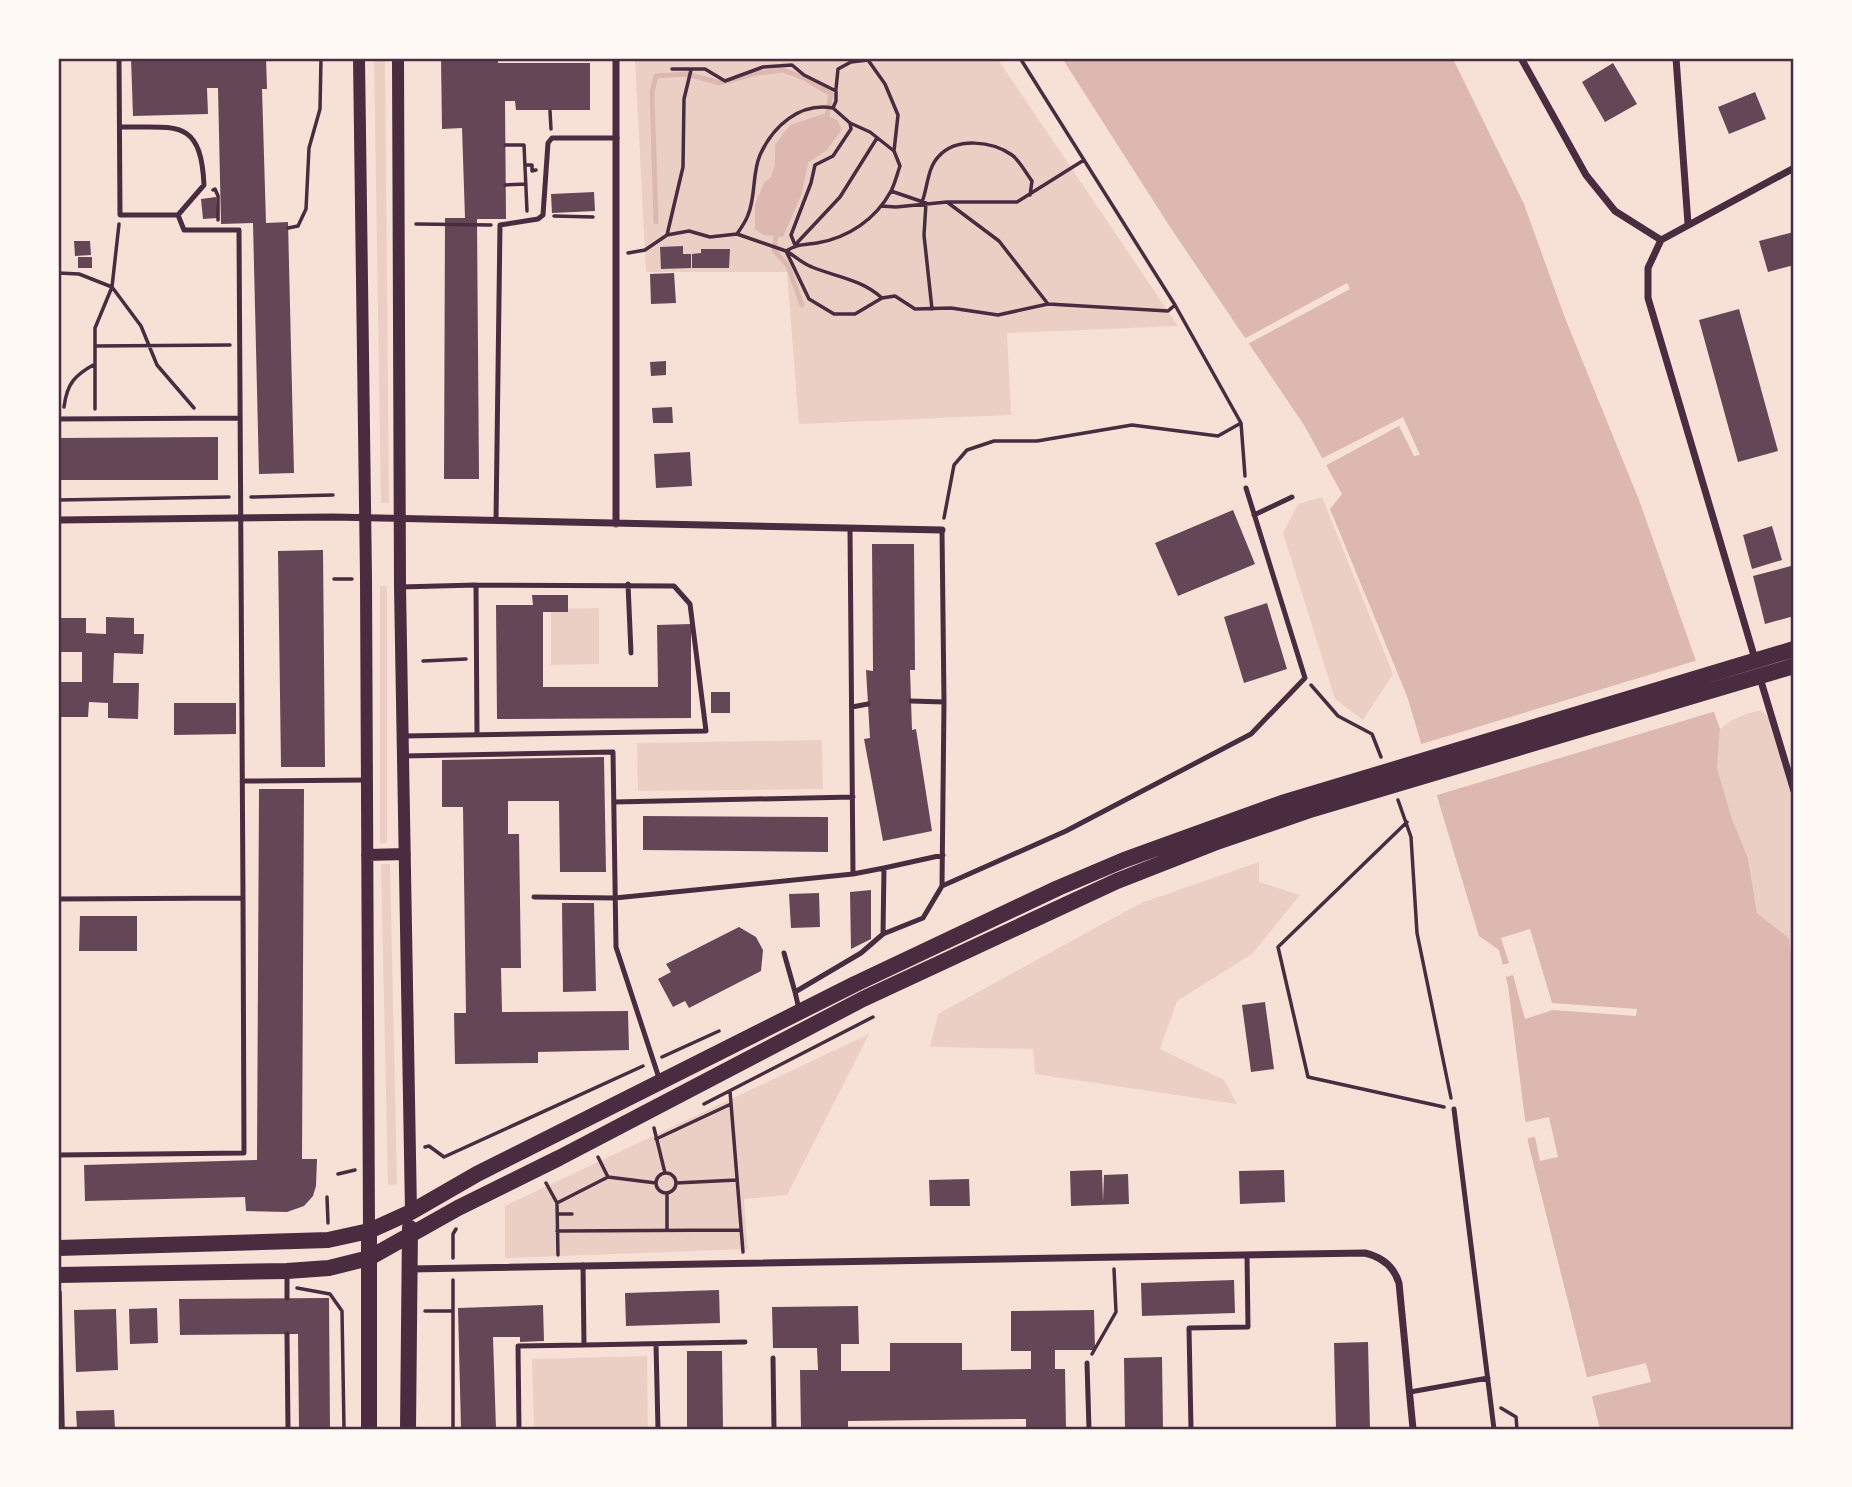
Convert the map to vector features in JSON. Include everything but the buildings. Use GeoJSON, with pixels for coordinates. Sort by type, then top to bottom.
{"type":"FeatureCollection","features":[{"type":"Feature","properties":{"kind":"main road"},"geometry":{"type":"LineString","coordinates":[[59,1282],[329,1268],[369,1258],[859,991],[1058,888],[1214,826],[1304,796],[1794,649]]}},
{"type":"Feature","properties":{"kind":"main road"},"geometry":{"type":"LineString","coordinates":[[58,1248],[328,1240],[369,1231],[800,1012],[859,991],[1078,897],[1233,836],[1313,809],[1794,666]]}},
{"type":"Feature","properties":{"kind":"main road"},"geometry":{"type":"LineString","coordinates":[[408,1429],[411,1212]]}},
{"type":"Feature","properties":{"kind":"main road"},"geometry":{"type":"LineString","coordinates":[[369,1231],[369,1429]]}},
{"type":"Feature","properties":{"kind":"street"},"geometry":{"type":"LineString","coordinates":[[359,58],[369,1231]]}},
{"type":"Feature","properties":{"kind":"street"},"geometry":{"type":"LineString","coordinates":[[398,58],[400,587],[411,1212]]}},
{"type":"Feature","properties":{"kind":"street"},"geometry":{"type":"LineString","coordinates":[[615,58],[616,524]]}},
{"type":"Feature","properties":{"kind":"street"},"geometry":{"type":"LineString","coordinates":[[1521,58],[1586,175],[1615,211],[1661,240]]}},
{"type":"Feature","properties":{"kind":"street"},"geometry":{"type":"LineString","coordinates":[[1676,58],[1688,224]]}},
{"type":"Feature","properties":{"kind":"street"},"geometry":{"type":"LineString","coordinates":[[1794,168],[1661,240],[1648,268],[1648,298],[1794,791]]}},
{"type":"Feature","properties":{"kind":"street"},"geometry":{"type":"LineString","coordinates":[[58,520],[365,517],[942,530]]}},
{"type":"Feature","properties":{"kind":"street"},"geometry":{"type":"LineString","coordinates":[[367,855],[405,854]]}},
{"type":"Feature","properties":{"kind":"street"},"geometry":{"type":"LineString","coordinates":[[410,1269],[1370,1254],[1389,1265],[1401,1289],[1413,1429]]}},
{"type":"Feature","properties":{"kind":"lane"},"geometry":{"type":"LineString","coordinates":[[120,58],[120,127],[120,215],[178,215],[204,185],[203,158],[191,135],[178,128],[120,127]]}},
{"type":"Feature","properties":{"kind":"lane"},"geometry":{"type":"LineString","coordinates":[[496,521],[500,225],[542,216],[548,143],[552,138],[617,138]]}},
{"type":"Feature","properties":{"kind":"lane"},"geometry":{"type":"LineString","coordinates":[[58,1154],[244,1153],[239,230],[184,230],[178,215]]}},
{"type":"Feature","properties":{"kind":"lane"},"geometry":{"type":"LineString","coordinates":[[60,419],[240,418]]}},
{"type":"Feature","properties":{"kind":"lane"},"geometry":{"type":"LineString","coordinates":[[942,886],[1066,831],[1251,734],[1305,678],[1246,488]]}},
{"type":"Feature","properties":{"kind":"lane"},"geometry":{"type":"LineString","coordinates":[[1255,515],[1292,496]]}},
{"type":"Feature","properties":{"kind":"lane"},"geometry":{"type":"LineString","coordinates":[[850,528],[853,874]]}},
{"type":"Feature","properties":{"kind":"lane"},"geometry":{"type":"LineString","coordinates":[[794,992],[861,953],[883,934],[923,918],[942,886],[942,530]]}},
{"type":"Feature","properties":{"kind":"lane"},"geometry":{"type":"LineString","coordinates":[[400,587],[628,584],[674,586],[690,604],[706,731],[403,736]]}},
{"type":"Feature","properties":{"kind":"lane"},"geometry":{"type":"LineString","coordinates":[[628,584],[631,653]]}},
{"type":"Feature","properties":{"kind":"lane"},"geometry":{"type":"LineString","coordinates":[[476,585],[477,735]]}},
{"type":"Feature","properties":{"kind":"lane"},"geometry":{"type":"LineString","coordinates":[[911,701],[944,702]]}},
{"type":"Feature","properties":{"kind":"lane"},"geometry":{"type":"LineString","coordinates":[[852,707],[868,705]]}},
{"type":"Feature","properties":{"kind":"lane"},"geometry":{"type":"LineString","coordinates":[[403,755],[613,752],[616,947],[661,1082]]}},
{"type":"Feature","properties":{"kind":"lane"},"geometry":{"type":"LineString","coordinates":[[242,781],[367,780]]}},
{"type":"Feature","properties":{"kind":"lane"},"geometry":{"type":"LineString","coordinates":[[614,802],[853,797]]}},
{"type":"Feature","properties":{"kind":"lane"},"geometry":{"type":"LineString","coordinates":[[534,897],[615,898],[853,874],[943,855]]}},
{"type":"Feature","properties":{"kind":"lane"},"geometry":{"type":"LineString","coordinates":[[883,934],[884,868]]}},
{"type":"Feature","properties":{"kind":"lane"},"geometry":{"type":"LineString","coordinates":[[58,899],[243,898]]}},
{"type":"Feature","properties":{"kind":"lane"},"geometry":{"type":"LineString","coordinates":[[784,953],[800,1012]]}},
{"type":"Feature","properties":{"kind":"lane"},"geometry":{"type":"LineString","coordinates":[[1454,1109],[1494,1429]]}},
{"type":"Feature","properties":{"kind":"lane"},"geometry":{"type":"LineString","coordinates":[[1191,1429],[1189,1328],[1248,1327],[1247,1255]]}},
{"type":"Feature","properties":{"kind":"lane"},"geometry":{"type":"LineString","coordinates":[[583,1265],[584,1345]]}},
{"type":"Feature","properties":{"kind":"lane"},"geometry":{"type":"LineString","coordinates":[[286,1271],[287,1298]]}},
{"type":"Feature","properties":{"kind":"lane"},"geometry":{"type":"LineString","coordinates":[[287,1334],[288,1429]]}},
{"type":"Feature","properties":{"kind":"lane"},"geometry":{"type":"LineString","coordinates":[[519,1429],[518,1346],[745,1342]]}},
{"type":"Feature","properties":{"kind":"lane"},"geometry":{"type":"LineString","coordinates":[[656,1344],[658,1429]]}},
{"type":"Feature","properties":{"kind":"lane"},"geometry":{"type":"LineString","coordinates":[[773,1358],[774,1429]]}},
{"type":"Feature","properties":{"kind":"lane"},"geometry":{"type":"LineString","coordinates":[[1087,1363],[1089,1429]]}},
{"type":"Feature","properties":{"kind":"lane"},"geometry":{"type":"LineString","coordinates":[[1410,1392],[1488,1378]]}},
{"type":"Feature","properties":{"kind":"path"},"geometry":{"type":"LineString","coordinates":[[288,228],[299,226],[306,209],[309,148],[320,109],[321,58]]}},
{"type":"Feature","properties":{"kind":"path"},"geometry":{"type":"LineString","coordinates":[[1020,58],[1175,305],[1241,423],[1246,488]]}},
{"type":"Feature","properties":{"kind":"path"},"geometry":{"type":"LineString","coordinates":[[795,245],[818,243],[844,236],[865,223],[891,191],[900,166],[894,151],[898,115],[885,83],[868,60],[851,62],[838,69],[833,108]]}},
{"type":"Feature","properties":{"kind":"path"},"geometry":{"type":"LineString","coordinates":[[672,69],[690,73],[705,69],[725,81],[763,67],[792,65],[804,75],[835,90]]}},
{"type":"Feature","properties":{"kind":"path"},"geometry":{"type":"LineString","coordinates":[[667,235],[683,167],[684,99],[690,73]]}},
{"type":"Feature","properties":{"kind":"path"},"geometry":{"type":"LineString","coordinates":[[737,234],[749,214],[759,156],[780,123],[803,110],[833,108],[850,123],[894,151]]}},
{"type":"Feature","properties":{"kind":"path"},"geometry":{"type":"LineString","coordinates":[[795,245],[791,235],[815,165],[834,156],[851,130],[850,123]]}},
{"type":"Feature","properties":{"kind":"path"},"geometry":{"type":"LineString","coordinates":[[786,251],[795,245],[840,197],[877,138]]}},
{"type":"Feature","properties":{"kind":"path"},"geometry":{"type":"LineString","coordinates":[[932,309],[924,234],[924,202],[929,171],[939,155],[957,145],[974,142],[1012,155],[1032,181],[1030,195]]}},
{"type":"Feature","properties":{"kind":"path"},"geometry":{"type":"LineString","coordinates":[[505,145],[524,145],[527,220]]}},
{"type":"Feature","properties":{"kind":"path"},"geometry":{"type":"LineString","coordinates":[[880,206],[896,207],[924,202],[1017,202],[1084,160]]}},
{"type":"Feature","properties":{"kind":"path"},"geometry":{"type":"LineString","coordinates":[[525,176],[532,175],[532,171]]}},
{"type":"Feature","properties":{"kind":"path"},"geometry":{"type":"LineString","coordinates":[[505,185],[526,184]]}},
{"type":"Feature","properties":{"kind":"path"},"geometry":{"type":"LineString","coordinates":[[199,191],[215,190],[218,196],[218,230]]}},
{"type":"Feature","properties":{"kind":"path"},"geometry":{"type":"LineString","coordinates":[[891,191],[924,202]]}},
{"type":"Feature","properties":{"kind":"path"},"geometry":{"type":"LineString","coordinates":[[947,202],[999,241],[1048,304]]}},
{"type":"Feature","properties":{"kind":"path"},"geometry":{"type":"LineString","coordinates":[[95,418],[95,327],[113,287],[120,215]]}},
{"type":"Feature","properties":{"kind":"path"},"geometry":{"type":"LineString","coordinates":[[542,216],[593,216]]}},
{"type":"Feature","properties":{"kind":"path"},"geometry":{"type":"LineString","coordinates":[[416,224],[500,225]]}},
{"type":"Feature","properties":{"kind":"path"},"geometry":{"type":"LineString","coordinates":[[616,255],[645,250],[667,235],[689,231],[710,237],[737,234],[786,251],[810,267],[851,279],[874,290],[882,298]]}},
{"type":"Feature","properties":{"kind":"path"},"geometry":{"type":"LineString","coordinates":[[786,251],[809,299],[834,314],[855,314],[882,298],[894,296],[915,309],[951,309],[998,315],[1048,304],[1168,311],[1175,305]]}},
{"type":"Feature","properties":{"kind":"path"},"geometry":{"type":"LineString","coordinates":[[58,273],[79,274],[113,287],[141,326],[157,365],[202,418]]}},
{"type":"Feature","properties":{"kind":"path"},"geometry":{"type":"LineString","coordinates":[[95,346],[240,345]]}},
{"type":"Feature","properties":{"kind":"path"},"geometry":{"type":"LineString","coordinates":[[60,419],[66,395],[76,375],[95,364]]}},
{"type":"Feature","properties":{"kind":"path"},"geometry":{"type":"LineString","coordinates":[[942,530],[954,465],[967,450],[994,441],[1037,441],[1132,425],[1218,436],[1241,423]]}},
{"type":"Feature","properties":{"kind":"path"},"geometry":{"type":"LineString","coordinates":[[58,500],[333,495]]}},
{"type":"Feature","properties":{"kind":"path"},"geometry":{"type":"LineString","coordinates":[[423,661],[478,658]]}},
{"type":"Feature","properties":{"kind":"path"},"geometry":{"type":"LineString","coordinates":[[1305,678],[1338,716],[1372,734],[1382,759]]}},
{"type":"Feature","properties":{"kind":"path"},"geometry":{"type":"LineString","coordinates":[[1397,797],[1407,822],[1411,837],[1417,933],[1454,1109],[1308,1077],[1278,947],[1407,822]]}},
{"type":"Feature","properties":{"kind":"path"},"geometry":{"type":"LineString","coordinates":[[730,1091],[744,1263]]}},
{"type":"Feature","properties":{"kind":"path"},"geometry":{"type":"LineString","coordinates":[[656,1139],[731,1104]]}},
{"type":"Feature","properties":{"kind":"path"},"geometry":{"type":"LineString","coordinates":[[653,1128],[665,1173]]}},
{"type":"Feature","properties":{"kind":"path"},"geometry":{"type":"LineString","coordinates":[[429,1146],[444,1157]]}},
{"type":"Feature","properties":{"kind":"path"},"geometry":{"type":"LineString","coordinates":[[598,1157],[607,1177]]}},
{"type":"Feature","properties":{"kind":"path"},"geometry":{"type":"LineString","coordinates":[[665,1173],[674,1177],[676,1183],[673,1190],[667,1193],[659,1190],[656,1183],[660,1175],[665,1173]]}},
{"type":"Feature","properties":{"kind":"path"},"geometry":{"type":"LineString","coordinates":[[557,1203],[607,1177],[656,1183]]}},
{"type":"Feature","properties":{"kind":"path"},"geometry":{"type":"LineString","coordinates":[[676,1183],[737,1180]]}},
{"type":"Feature","properties":{"kind":"path"},"geometry":{"type":"LineString","coordinates":[[546,1183],[557,1203],[558,1266]]}},
{"type":"Feature","properties":{"kind":"path"},"geometry":{"type":"LineString","coordinates":[[667,1193],[667,1230]]}},
{"type":"Feature","properties":{"kind":"path"},"geometry":{"type":"LineString","coordinates":[[557,1214],[572,1214]]}},
{"type":"Feature","properties":{"kind":"path"},"geometry":{"type":"LineString","coordinates":[[453,1429],[453,1234],[463,1225]]}},
{"type":"Feature","properties":{"kind":"path"},"geometry":{"type":"LineString","coordinates":[[557,1231],[741,1230]]}},
{"type":"Feature","properties":{"kind":"path"},"geometry":{"type":"LineString","coordinates":[[1087,1363],[1116,1312],[1114,1257]]}},
{"type":"Feature","properties":{"kind":"path"},"geometry":{"type":"LineString","coordinates":[[59,1282],[63,1429]]}},
{"type":"Feature","properties":{"kind":"path"},"geometry":{"type":"LineString","coordinates":[[314,1292],[330,1294],[342,1311],[344,1429]]}},
{"type":"Feature","properties":{"kind":"path"},"geometry":{"type":"LineString","coordinates":[[1491,1402],[1516,1417],[1517,1429]]}},
{"type":"Feature","properties":{"kind":"shaded area"},"geometry":{"type":"Polygon","coordinates":[[[374,58],[385,58],[389,503],[381,503],[374,58]]]}},
{"type":"Feature","properties":{"kind":"shaded area"},"geometry":{"type":"Polygon","coordinates":[[[635,58],[997,58],[1178,326],[1007,333],[1011,415],[799,424],[787,272],[646,272],[635,58]]]}},
{"type":"Feature","properties":{"kind":"shaded area"},"geometry":{"type":"Polygon","coordinates":[[[1062,58],[1452,58],[1456,65],[1524,204],[1565,318],[1639,500],[1720,729],[1717,768],[1732,819],[1748,858],[1757,913],[1789,938],[1794,976],[1794,1429],[1600,1429],[1528,1142],[1508,986],[1499,950],[1479,936],[1407,696],[1330,509],[1342,494],[1304,425],[1170,227],[1062,58]]]}},
{"type":"Feature","properties":{"kind":"shaded area"},"geometry":{"type":"Polygon","coordinates":[[[823,114],[837,120],[842,129],[827,150],[808,163],[802,193],[783,237],[763,235],[755,229],[755,205],[775,165],[775,145],[790,125],[823,114]]]}},
{"type":"Feature","properties":{"kind":"shaded area"},"geometry":{"type":"Polygon","coordinates":[[[1322,497],[1393,674],[1363,720],[1335,699],[1283,533],[1298,504],[1322,497]]]}},
{"type":"Feature","properties":{"kind":"shaded area"},"geometry":{"type":"Polygon","coordinates":[[[380,586],[387,586],[387,843],[380,843],[380,586]]]}},
{"type":"Feature","properties":{"kind":"shaded area"},"geometry":{"type":"Polygon","coordinates":[[[599,608],[599,664],[551,665],[551,609],[599,608]]]}},
{"type":"Feature","properties":{"kind":"shaded area"},"geometry":{"type":"Polygon","coordinates":[[[1761,710],[1772,721],[1794,788],[1794,976],[1789,938],[1757,913],[1748,858],[1732,819],[1717,768],[1720,729],[1739,717],[1761,710]]]}},
{"type":"Feature","properties":{"kind":"shaded area"},"geometry":{"type":"Polygon","coordinates":[[[822,740],[823,789],[638,791],[637,743],[822,740]]]}},
{"type":"Feature","properties":{"kind":"shaded area"},"geometry":{"type":"Polygon","coordinates":[[[1259,862],[1259,882],[1300,895],[1252,954],[1177,1001],[1160,1049],[1224,1080],[1237,1104],[1035,1074],[1033,1049],[930,1047],[938,1014],[1141,903],[1259,862]]]}},
{"type":"Feature","properties":{"kind":"shaded area"},"geometry":{"type":"Polygon","coordinates":[[[381,864],[390,864],[397,1184],[388,1185],[381,864]]]}},
{"type":"Feature","properties":{"kind":"shaded area"},"geometry":{"type":"Polygon","coordinates":[[[869,1034],[787,1195],[744,1199],[748,1249],[505,1258],[505,1206],[869,1034]]]}},
{"type":"Feature","properties":{"kind":"shaded area"},"geometry":{"type":"Polygon","coordinates":[[[647,1356],[648,1429],[534,1429],[532,1359],[647,1356]]]}},
{"type":"Feature","properties":{"kind":"pier"},"geometry":{"type":"Polygon","coordinates":[[[1347,283],[1350,289],[1246,345],[1242,340],[1347,283]]]}},
{"type":"Feature","properties":{"kind":"pier"},"geometry":{"type":"Polygon","coordinates":[[[1403,417],[1420,455],[1414,456],[1399,426],[1323,467],[1319,460],[1403,417]]]}},
{"type":"Feature","properties":{"kind":"pier"},"geometry":{"type":"Polygon","coordinates":[[[1698,660],[1716,711],[1434,796],[1418,745],[1698,660]]]}},
{"type":"Feature","properties":{"kind":"pier"},"geometry":{"type":"Polygon","coordinates":[[[1530,929],[1552,1003],[1637,1009],[1636,1016],[1553,1010],[1525,1019],[1513,975],[1502,978],[1499,966],[1509,963],[1501,938],[1530,929]]]}},
{"type":"Feature","properties":{"kind":"pier"},"geometry":{"type":"Polygon","coordinates":[[[1549,1117],[1558,1157],[1540,1161],[1535,1137],[1524,1139],[1522,1123],[1549,1117]]]}},
{"type":"Feature","properties":{"kind":"pier"},"geometry":{"type":"Polygon","coordinates":[[[1646,1363],[1651,1382],[1589,1397],[1584,1378],[1646,1363]]]}},
{"type":"Feature","properties":{"kind":"waterway"},"geometry":{"type":"LineString","coordinates":[[656,222],[652,92],[656,76],[687,74],[720,83],[757,73],[783,70],[804,78],[831,94],[827,116]]}},
{"type":"Feature","properties":{"kind":"waterway"},"geometry":{"type":"LineString","coordinates":[[776,236],[774,250],[788,266],[802,305]]}}]}
